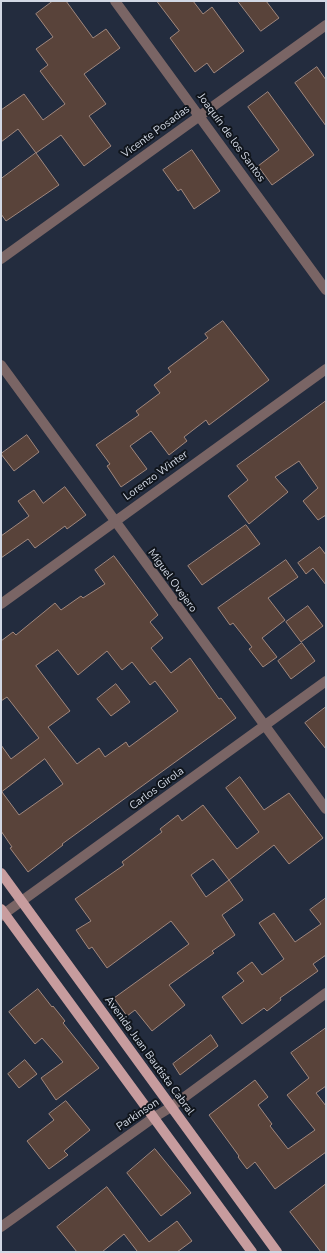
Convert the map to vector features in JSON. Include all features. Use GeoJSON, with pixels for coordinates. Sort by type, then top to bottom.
{"type":"FeatureCollection","features":[{"type":"Feature","properties":{"kind":"main road","name":"Avenida Juan Bautista Cabral"},"geometry":{"type":"LineString","coordinates":[[1,873],[278,1252]]}},
{"type":"Feature","properties":{"kind":"main road"},"geometry":{"type":"LineString","coordinates":[[2,913],[252,1252]]}},
{"type":"Feature","properties":{"kind":"street","name":"Joaquín de los Santos"},"geometry":{"type":"LineString","coordinates":[[115,1],[200,115],[326,290]]}},
{"type":"Feature","properties":{"kind":"street","name":"Vicente Posadas"},"geometry":{"type":"LineString","coordinates":[[1,258],[326,24]]}},
{"type":"Feature","properties":{"kind":"street","name":"Miguel Ovejero"},"geometry":{"type":"LineString","coordinates":[[1,365],[114,522],[326,809]]}},
{"type":"Feature","properties":{"kind":"street","name":"Lorenzo Winter"},"geometry":{"type":"LineString","coordinates":[[1,604],[326,368]]}},
{"type":"Feature","properties":{"kind":"street","name":"Carlos Girola"},"geometry":{"type":"LineString","coordinates":[[2,913],[22,902],[326,681]]}},
{"type":"Feature","properties":{"kind":"street","name":"Parkinson"},"geometry":{"type":"LineString","coordinates":[[1,1227],[153,1118],[171,1107],[326,993]]}},
{"type":"Feature","properties":{"kind":"building"},"geometry":{"type":"Polygon","coordinates":[[[53,1],[66,1],[93,38],[106,29],[120,48],[84,74],[106,104],[89,116],[111,146],[84,166],[61,135],[36,153],[18,129],[1,142],[1,110],[24,94],[43,120],[65,104],[40,71],[48,65],[36,49],[53,37],[36,14],[53,1]]]}},
{"type":"Feature","properties":{"kind":"building"},"geometry":{"type":"Polygon","coordinates":[[[157,1],[193,1],[203,14],[212,7],[244,51],[214,73],[207,63],[195,72],[170,38],[179,31],[157,1]]]}},
{"type":"Feature","properties":{"kind":"building"},"geometry":{"type":"Polygon","coordinates":[[[238,1],[266,1],[279,18],[261,31],[238,1]]]}},
{"type":"Feature","properties":{"kind":"building"},"geometry":{"type":"Polygon","coordinates":[[[317,67],[326,80],[326,126],[295,83],[317,67]]]}},
{"type":"Feature","properties":{"kind":"building"},"geometry":{"type":"Polygon","coordinates":[[[268,92],[314,155],[272,185],[258,166],[279,150],[248,107],[268,92]]]}},
{"type":"Feature","properties":{"kind":"building"},"geometry":{"type":"Polygon","coordinates":[[[192,150],[220,191],[194,209],[181,189],[178,191],[163,170],[192,150]]]}},
{"type":"Feature","properties":{"kind":"building"},"geometry":{"type":"Polygon","coordinates":[[[36,153],[59,185],[6,221],[1,214],[1,179],[36,153]]]}},
{"type":"Feature","properties":{"kind":"building"},"geometry":{"type":"Polygon","coordinates":[[[223,321],[269,380],[209,425],[206,420],[184,437],[187,441],[169,455],[151,431],[130,446],[147,469],[121,487],[107,466],[110,464],[96,445],[139,415],[136,411],[160,393],[154,385],[171,372],[168,368],[208,338],[205,334],[223,321]]]}},
{"type":"Feature","properties":{"kind":"building"},"geometry":{"type":"Polygon","coordinates":[[[326,401],[326,515],[318,520],[303,501],[318,488],[299,461],[275,477],[288,492],[249,524],[228,496],[248,480],[237,466],[326,401]]]}},
{"type":"Feature","properties":{"kind":"building"},"geometry":{"type":"Polygon","coordinates":[[[27,435],[39,452],[14,471],[1,454],[27,435]]]}},
{"type":"Feature","properties":{"kind":"building"},"geometry":{"type":"Polygon","coordinates":[[[65,487],[86,515],[67,529],[65,526],[35,548],[28,539],[1,558],[1,536],[29,516],[18,501],[34,490],[43,503],[65,487]]]}},
{"type":"Feature","properties":{"kind":"building"},"geometry":{"type":"Polygon","coordinates":[[[246,525],[260,544],[202,585],[188,566],[246,525]]]}},
{"type":"Feature","properties":{"kind":"building"},"geometry":{"type":"Polygon","coordinates":[[[320,547],[326,555],[326,585],[313,568],[306,574],[298,563],[320,547]]]}},
{"type":"Feature","properties":{"kind":"building"},"geometry":{"type":"Polygon","coordinates":[[[114,556],[158,615],[150,622],[163,638],[151,648],[171,673],[190,658],[219,699],[221,698],[236,718],[62,844],[63,845],[28,872],[10,848],[12,847],[1,831],[1,745],[11,759],[39,738],[7,697],[1,701],[1,641],[13,632],[16,635],[55,603],[61,610],[81,596],[83,598],[105,584],[95,570],[114,556]],[[58,650],[36,666],[70,711],[48,727],[77,764],[99,748],[105,757],[126,742],[129,747],[178,711],[155,681],[150,685],[132,662],[122,670],[107,651],[78,675],[58,650]],[[45,759],[2,792],[19,815],[63,784],[45,759]]]}},
{"type":"Feature","properties":{"kind":"building"},"geometry":{"type":"Polygon","coordinates":[[[286,560],[298,577],[268,598],[285,620],[262,638],[277,657],[263,667],[249,649],[252,647],[233,623],[230,625],[218,608],[286,560]]]}},
{"type":"Feature","properties":{"kind":"building"},"geometry":{"type":"Polygon","coordinates":[[[308,606],[323,626],[301,642],[286,622],[308,606]]]}},
{"type":"Feature","properties":{"kind":"building"},"geometry":{"type":"Polygon","coordinates":[[[302,643],[315,661],[291,679],[278,661],[302,643]]]}},
{"type":"Feature","properties":{"kind":"building"},"geometry":{"type":"Polygon","coordinates":[[[116,684],[130,702],[111,716],[97,699],[116,684]]]}},
{"type":"Feature","properties":{"kind":"building"},"geometry":{"type":"Polygon","coordinates":[[[326,707],[326,749],[305,723],[326,707]]]}},
{"type":"Feature","properties":{"kind":"building"},"geometry":{"type":"Polygon","coordinates":[[[240,777],[264,810],[289,793],[323,838],[289,864],[274,845],[229,880],[243,900],[222,915],[235,935],[212,951],[214,953],[169,985],[185,1005],[152,1031],[135,1010],[127,1016],[114,998],[189,944],[171,921],[107,968],[92,947],[89,949],[76,930],[91,921],[75,899],[124,865],[122,862],[162,832],[160,829],[178,815],[182,821],[203,805],[237,849],[259,832],[226,788],[240,777]],[[213,859],[191,875],[206,897],[229,880],[213,859]]]}},
{"type":"Feature","properties":{"kind":"building"},"geometry":{"type":"Polygon","coordinates":[[[326,898],[326,955],[313,964],[318,971],[280,998],[281,1000],[267,1011],[264,1008],[242,1024],[222,997],[244,981],[237,973],[252,962],[262,975],[284,959],[259,923],[274,913],[295,942],[321,924],[310,910],[326,898]]]}},
{"type":"Feature","properties":{"kind":"building"},"geometry":{"type":"Polygon","coordinates":[[[38,989],[65,1021],[63,1023],[99,1068],[56,1100],[41,1078],[63,1062],[42,1038],[35,1044],[9,1012],[38,989]]]}},
{"type":"Feature","properties":{"kind":"building"},"geometry":{"type":"Polygon","coordinates":[[[326,1028],[326,1086],[316,1093],[326,1106],[326,1152],[275,1189],[255,1162],[247,1169],[209,1115],[255,1080],[268,1097],[258,1105],[272,1124],[270,1126],[288,1149],[315,1130],[287,1095],[309,1078],[291,1053],[326,1028]]]}},
{"type":"Feature","properties":{"kind":"building"},"geometry":{"type":"Polygon","coordinates":[[[211,1035],[218,1046],[180,1075],[173,1064],[211,1035]]]}},
{"type":"Feature","properties":{"kind":"building"},"geometry":{"type":"Polygon","coordinates":[[[25,1060],[37,1074],[19,1088],[8,1074],[25,1060]]]}},
{"type":"Feature","properties":{"kind":"building"},"geometry":{"type":"Polygon","coordinates":[[[66,1101],[90,1130],[64,1151],[68,1155],[49,1169],[27,1141],[54,1120],[49,1114],[66,1101]]]}},
{"type":"Feature","properties":{"kind":"building"},"geometry":{"type":"Polygon","coordinates":[[[155,1149],[191,1193],[161,1216],[127,1173],[155,1149]]]}},
{"type":"Feature","properties":{"kind":"building"},"geometry":{"type":"Polygon","coordinates":[[[326,1184],[326,1252],[321,1252],[290,1212],[326,1184]]]}},
{"type":"Feature","properties":{"kind":"building"},"geometry":{"type":"Polygon","coordinates":[[[107,1187],[149,1242],[177,1221],[192,1241],[177,1252],[136,1252],[137,1251],[124,1234],[102,1252],[77,1252],[57,1227],[107,1187]]]}}]}
